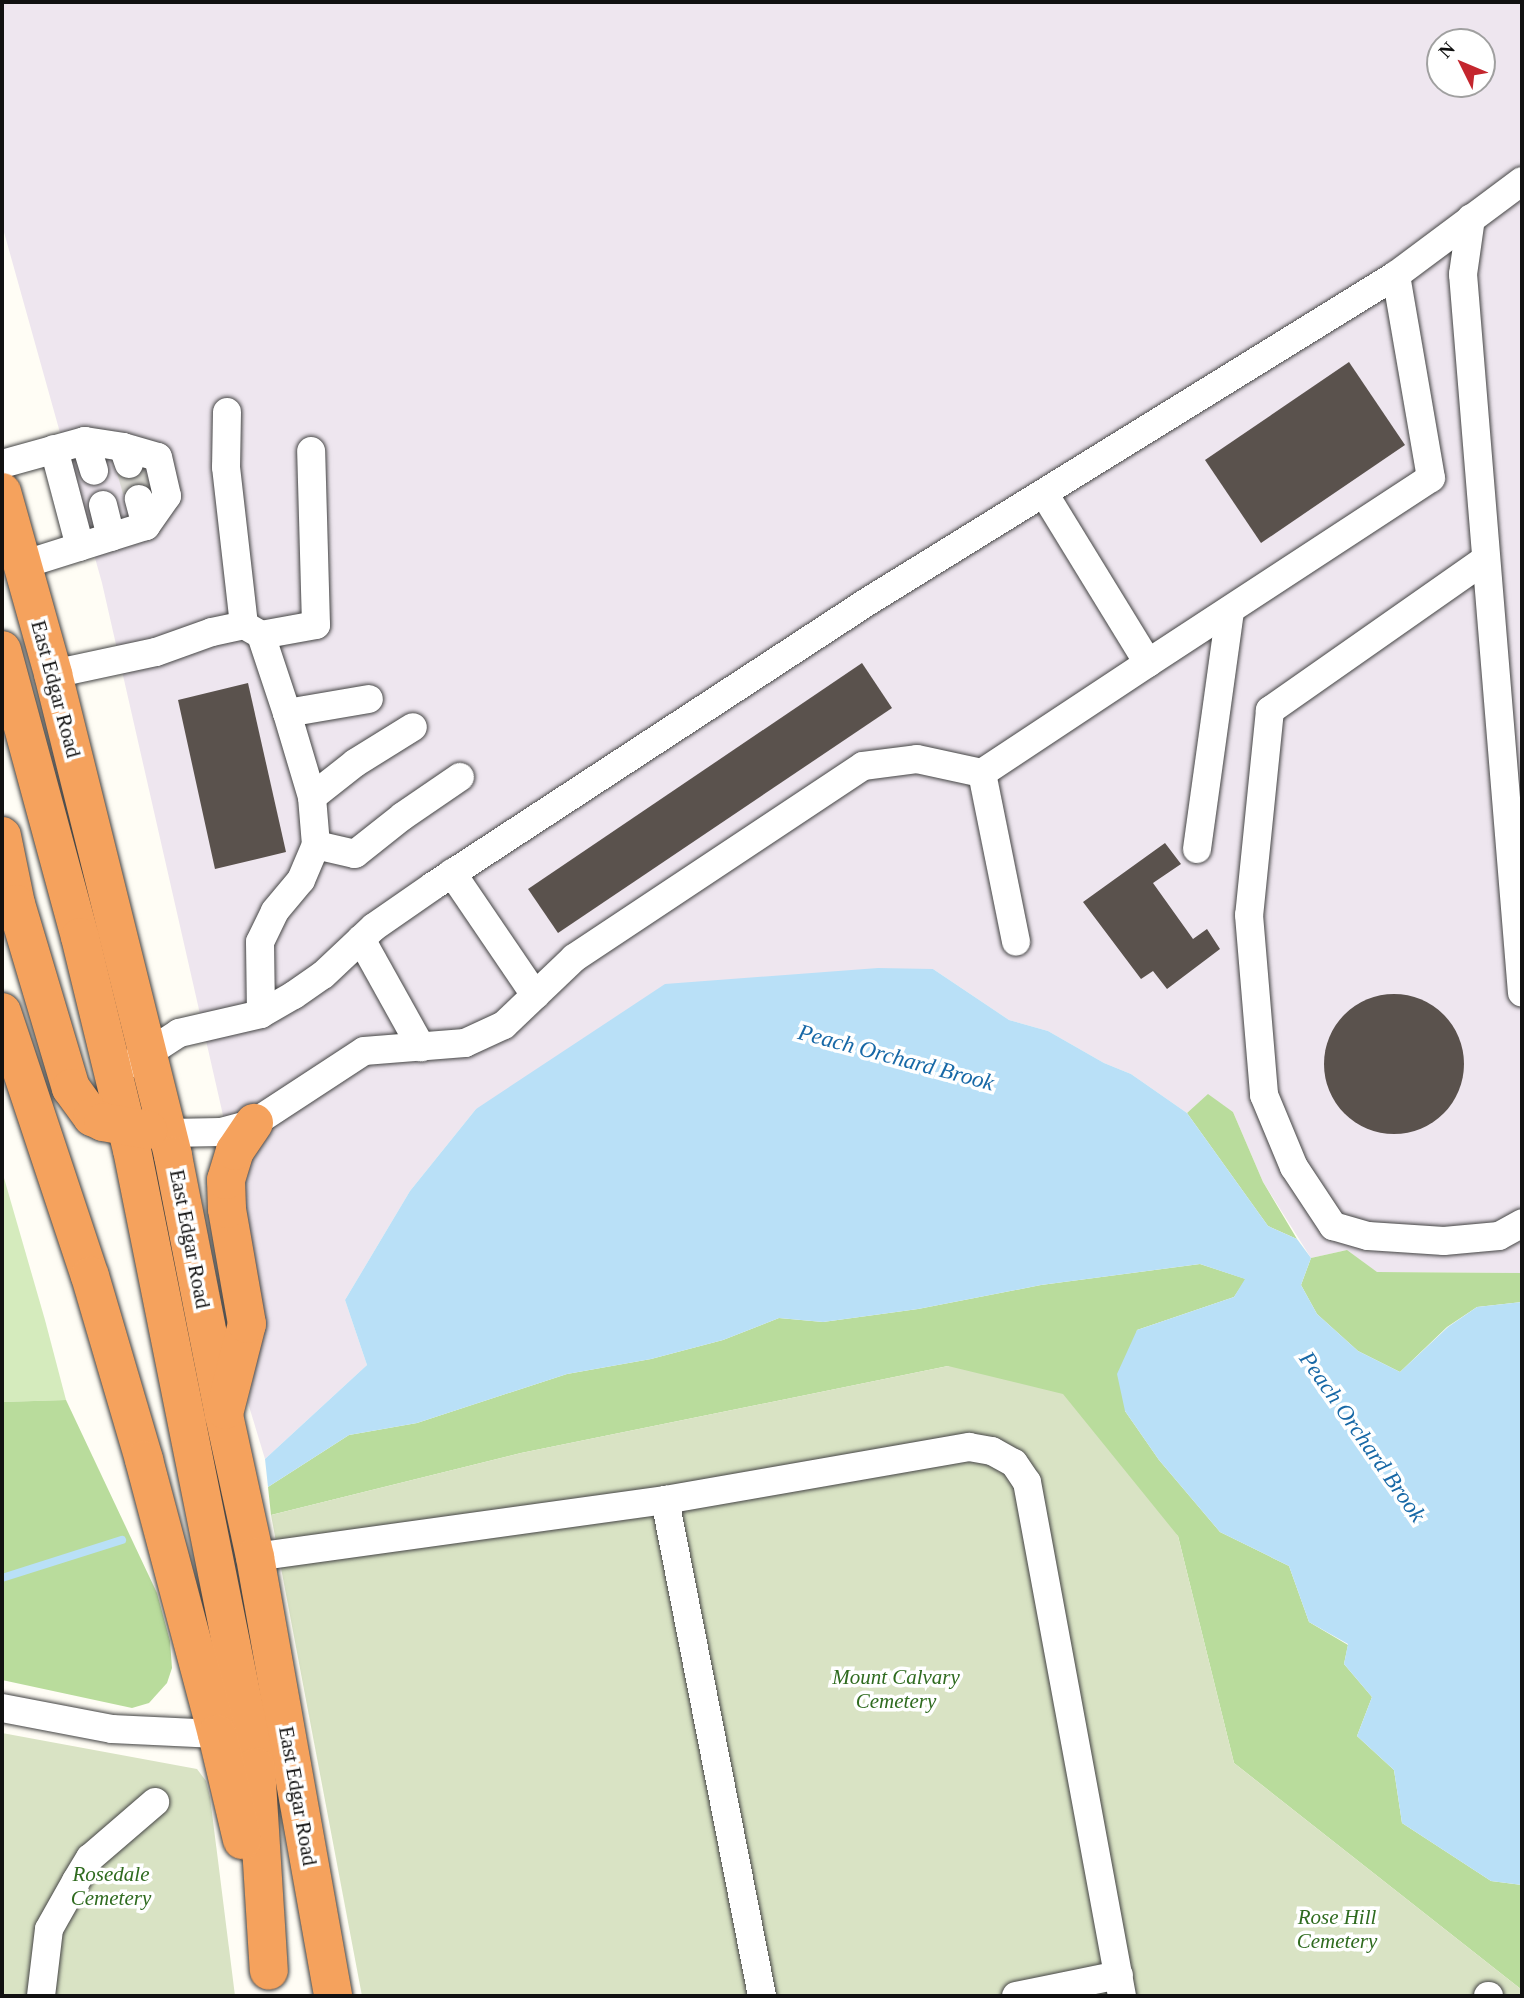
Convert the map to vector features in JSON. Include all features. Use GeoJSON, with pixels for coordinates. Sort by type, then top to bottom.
{"type":"FeatureCollection","features":[{"type":"Feature","properties":{"kind":"highway","name":"East Edgar Road"},"geometry":{"type":"LineString","coordinates":[[2,492],[53,674],[150,1052],[255,1557],[333,1996]]}},
{"type":"Feature","properties":{"kind":"highway"},"geometry":{"type":"LineString","coordinates":[[2,650],[59,856],[126,1127],[256,1767],[271,1984]]}},
{"type":"Feature","properties":{"kind":"highway"},"geometry":{"type":"LineString","coordinates":[[2,836],[16,904]]}},
{"type":"Feature","properties":{"kind":"highway"},"geometry":{"type":"LineString","coordinates":[[2,867],[16,904],[71,1088],[92,1117],[126,1127],[167,1133]]}},
{"type":"Feature","properties":{"kind":"highway"},"geometry":{"type":"LineString","coordinates":[[2,1012],[113,1354],[217,1734],[271,1984]]}},
{"type":"Feature","properties":{"kind":"highway"},"geometry":{"type":"LineString","coordinates":[[224,1415],[242,1353],[247,1324],[227,1209],[226,1180],[234,1151],[254,1123]]}},
{"type":"Feature","properties":{"kind":"street"},"geometry":{"type":"LineString","coordinates":[[114,1076],[190,1030],[261,1014],[323,975],[361,939],[452,873],[867,602],[1045,495],[1396,275],[1522,181]]}},
{"type":"Feature","properties":{"kind":"street"},"geometry":{"type":"LineString","coordinates":[[1471,218],[1463,274],[1522,993]]}},
{"type":"Feature","properties":{"kind":"street"},"geometry":{"type":"LineString","coordinates":[[167,1133],[221,1132],[254,1123],[364,1051],[465,1043],[504,1025],[574,958],[863,766],[917,759],[982,773],[1431,478],[1396,275]]}},
{"type":"Feature","properties":{"kind":"street"},"geometry":{"type":"LineString","coordinates":[[227,412],[226,467],[253,630],[287,713],[313,797],[316,845],[301,880],[275,911],[260,942],[261,1014]]}},
{"type":"Feature","properties":{"kind":"street"},"geometry":{"type":"LineString","coordinates":[[85,442],[94,471]]}},
{"type":"Feature","properties":{"kind":"street"},"geometry":{"type":"LineString","coordinates":[[2,464],[85,442],[126,455],[158,457],[167,496],[146,526],[22,565]]}},
{"type":"Feature","properties":{"kind":"street"},"geometry":{"type":"LineString","coordinates":[[54,449],[80,547]]}},
{"type":"Feature","properties":{"kind":"street"},"geometry":{"type":"LineString","coordinates":[[53,674],[156,652],[212,632],[316,625],[311,451]]}},
{"type":"Feature","properties":{"kind":"street"},"geometry":{"type":"LineString","coordinates":[[1045,495],[1148,663]]}},
{"type":"Feature","properties":{"kind":"street"},"geometry":{"type":"LineString","coordinates":[[139,499],[146,526]]}},
{"type":"Feature","properties":{"kind":"street"},"geometry":{"type":"LineString","coordinates":[[103,505],[111,537]]}},
{"type":"Feature","properties":{"kind":"street"},"geometry":{"type":"LineString","coordinates":[[1486,559],[1270,710],[1249,915],[1251,964],[1264,1095],[1294,1167],[1333,1226],[1368,1237],[1444,1241],[1499,1236],[1522,1223]]}},
{"type":"Feature","properties":{"kind":"street"},"geometry":{"type":"LineString","coordinates":[[1197,849],[1230,611]]}},
{"type":"Feature","properties":{"kind":"street"},"geometry":{"type":"LineString","coordinates":[[287,713],[369,699]]}},
{"type":"Feature","properties":{"kind":"street"},"geometry":{"type":"LineString","coordinates":[[313,797],[355,763],[413,727]]}},
{"type":"Feature","properties":{"kind":"street"},"geometry":{"type":"LineString","coordinates":[[982,773],[1016,942]]}},
{"type":"Feature","properties":{"kind":"street"},"geometry":{"type":"LineString","coordinates":[[316,845],[355,855],[403,816],[460,777]]}},
{"type":"Feature","properties":{"kind":"street"},"geometry":{"type":"LineString","coordinates":[[452,873],[535,995]]}},
{"type":"Feature","properties":{"kind":"street"},"geometry":{"type":"LineString","coordinates":[[361,939],[422,1047]]}},
{"type":"Feature","properties":{"kind":"street"},"geometry":{"type":"LineString","coordinates":[[255,1557],[664,1500],[969,1447],[992,1451],[1014,1463],[1027,1482],[1120,1986],[1016,1996]]}},
{"type":"Feature","properties":{"kind":"street"},"geometry":{"type":"LineString","coordinates":[[664,1500],[762,1996]]}},
{"type":"Feature","properties":{"kind":"street"},"geometry":{"type":"LineString","coordinates":[[2,1708],[112,1729],[217,1734]]}},
{"type":"Feature","properties":{"kind":"street"},"geometry":{"type":"LineString","coordinates":[[41,1996],[49,1929],[76,1881],[90,1858],[155,1801]]}},
{"type":"Feature","properties":{"kind":"shaded area"},"geometry":{"type":"Polygon","coordinates":[[[2,2],[1522,2],[1522,1273],[1376,1272],[1347,1250],[1311,1258],[1263,1182],[1233,1112],[1208,1095],[1187,1113],[1131,1074],[1104,1063],[1048,1031],[1009,1020],[933,969],[476,1109],[410,1191],[345,1300],[367,1365],[265,1459],[248,1403],[263,1329],[245,1212],[102,583],[2,225],[2,2]]]}},
{"type":"Feature","properties":{"kind":"green space"},"geometry":{"type":"Polygon","coordinates":[[[1208,1094],[1233,1112],[1263,1182],[1297,1239],[1268,1226],[1187,1113],[1208,1094]]]}},
{"type":"Feature","properties":{"kind":"green space"},"geometry":{"type":"Polygon","coordinates":[[[2,1171],[45,1320],[66,1400],[2,1402],[2,1171]]]}},
{"type":"Feature","properties":{"kind":"green space"},"geometry":{"type":"Polygon","coordinates":[[[1347,1250],[1377,1272],[1522,1273],[1522,1302],[1477,1307],[1447,1327],[1400,1372],[1358,1351],[1317,1314],[1301,1285],[1311,1258],[1347,1250]]]}},
{"type":"Feature","properties":{"kind":"green space"},"geometry":{"type":"Polygon","coordinates":[[[1200,1264],[1246,1279],[1234,1297],[1137,1330],[1125,1411],[1159,1460],[1220,1532],[1289,1566],[1309,1622],[1348,1645],[1344,1664],[1372,1697],[1357,1736],[1394,1770],[1402,1823],[1491,1881],[1522,1885],[1522,1990],[1234,1763],[1178,1536],[948,1366],[521,1453],[271,1515],[268,1487],[349,1435],[417,1423],[567,1374],[651,1359],[723,1340],[779,1318],[823,1322],[918,1309],[1041,1285],[1200,1264]]]}},
{"type":"Feature","properties":{"kind":"green space","name":"Mount Calvary Cemetery"},"geometry":{"type":"Polygon","coordinates":[[[948,1366],[1063,1394],[1178,1536],[1234,1763],[1522,1990],[1522,1996],[362,1996],[271,1515],[521,1453],[948,1366]]]}},
{"type":"Feature","properties":{"kind":"green space"},"geometry":{"type":"Polygon","coordinates":[[[66,1400],[157,1593],[170,1641],[172,1668],[167,1683],[149,1703],[132,1708],[2,1680],[2,1402],[66,1400]]]}},
{"type":"Feature","properties":{"kind":"green space","name":"Rosedale Cemetery"},"geometry":{"type":"Polygon","coordinates":[[[2,1733],[197,1769],[206,1781],[210,1797],[235,1996],[2,1996],[2,1733]]]}},
{"type":"Feature","properties":{"kind":"water","name":"Peach Orchard Brook"},"geometry":{"type":"Polygon","coordinates":[[[878,968],[933,969],[1009,1020],[1048,1031],[1104,1063],[1131,1074],[1187,1113],[1268,1226],[1297,1239],[1311,1258],[1301,1285],[1317,1314],[1358,1351],[1400,1372],[1448,1327],[1477,1307],[1522,1302],[1522,1885],[1491,1881],[1402,1823],[1394,1770],[1357,1736],[1372,1697],[1344,1664],[1348,1644],[1309,1622],[1289,1566],[1220,1532],[1159,1460],[1125,1411],[1117,1374],[1137,1330],[1234,1297],[1245,1279],[1200,1264],[1041,1285],[918,1309],[823,1322],[779,1318],[723,1340],[651,1359],[567,1374],[417,1423],[349,1435],[268,1487],[265,1459],[367,1365],[345,1300],[410,1191],[476,1109],[665,984],[878,968]]]}},
{"type":"Feature","properties":{"kind":"building"},"geometry":{"type":"Polygon","coordinates":[[[1349,362],[1405,445],[1261,543],[1205,460],[1349,362]]]}},
{"type":"Feature","properties":{"kind":"building"},"geometry":{"type":"Polygon","coordinates":[[[862,663],[892,708],[558,933],[528,889],[862,663]]]}},
{"type":"Feature","properties":{"kind":"building"},"geometry":{"type":"Polygon","coordinates":[[[248,683],[286,852],[215,869],[178,700],[248,683]]]}},
{"type":"Feature","properties":{"kind":"building"},"geometry":{"type":"Polygon","coordinates":[[[1165,843],[1181,864],[1153,883],[1193,939],[1207,929],[1220,949],[1167,989],[1153,971],[1141,979],[1083,902],[1165,843]]]}},
{"type":"Feature","properties":{"kind":"building"},"geometry":{"type":"Polygon","coordinates":[[[1394,994],[1421,999],[1444,1014],[1459,1037],[1464,1064],[1459,1091],[1444,1114],[1421,1129],[1394,1134],[1367,1129],[1344,1114],[1329,1091],[1324,1064],[1329,1037],[1344,1014],[1367,999],[1394,994]]]}},
{"type":"Feature","properties":{"kind":"waterway"},"geometry":{"type":"LineString","coordinates":[[2,1578],[122,1540]]}},
{"type":"Feature","properties":{"kind":"tunnel"},"geometry":{"type":"LineString","coordinates":[[129,464],[139,499]]}},
{"type":"Feature","properties":{"kind":"park label","name":"Rose Hill Cemetery"},"geometry":{"type":"Point","coordinates":[1337,1929]}}]}
